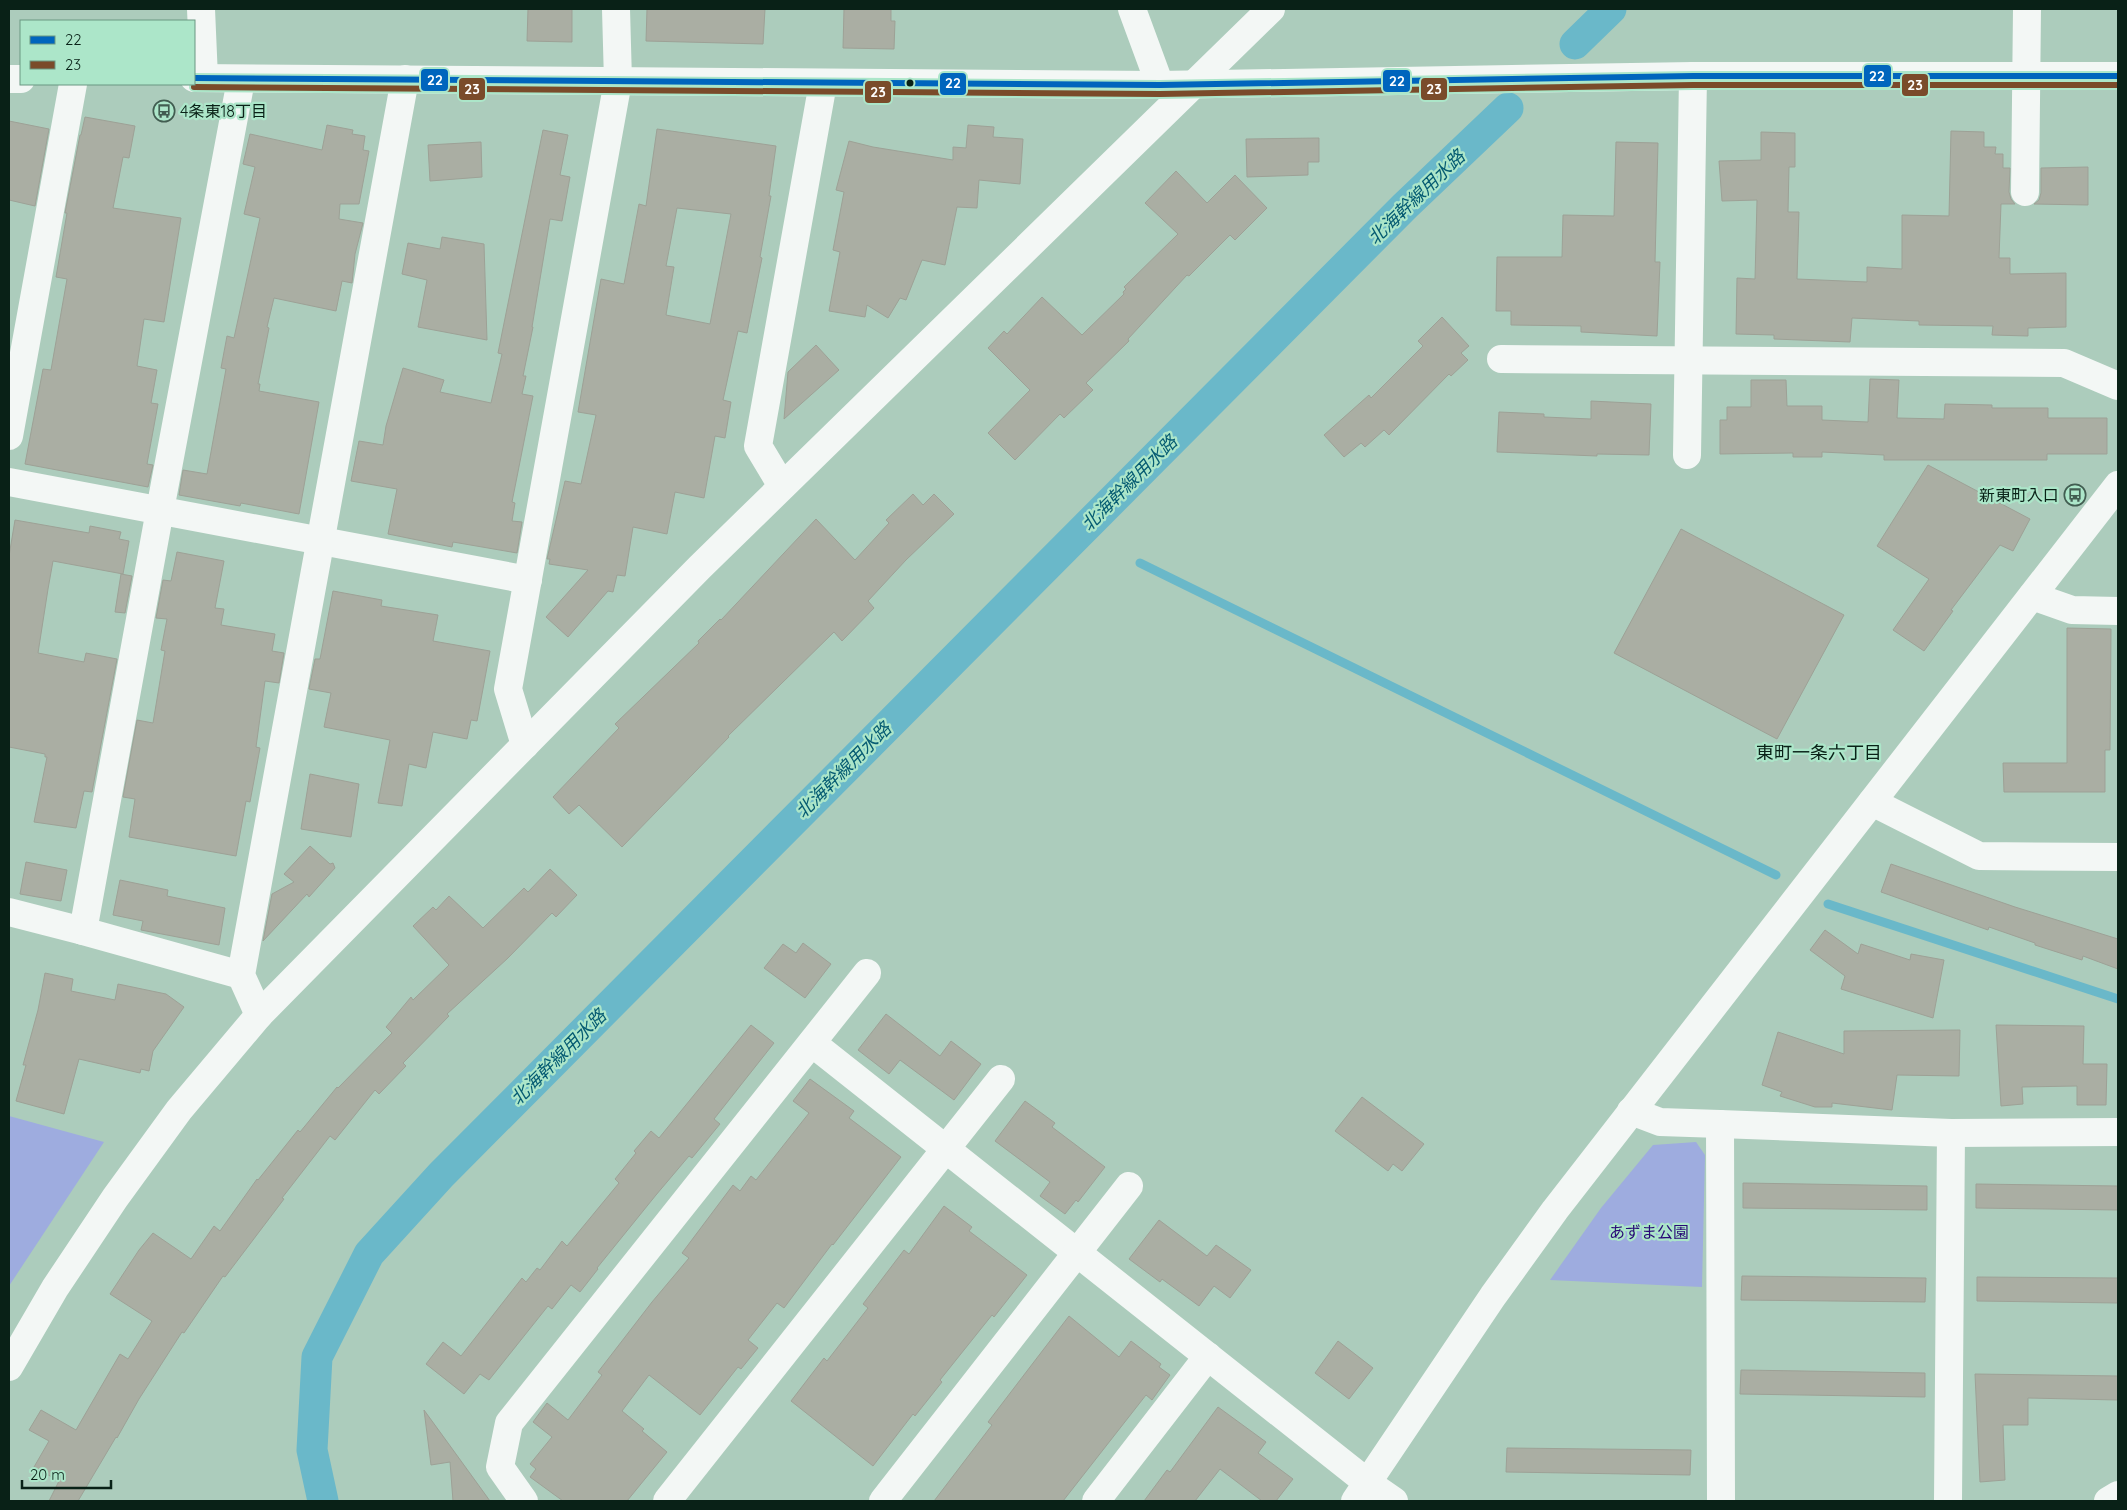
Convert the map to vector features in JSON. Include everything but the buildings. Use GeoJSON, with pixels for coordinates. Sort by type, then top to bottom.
{"type":"FeatureCollection","features":[{"type":"Feature","properties":{"kind":"street"},"geometry":{"type":"LineString","coordinates":[[201,9],[199,78],[241,80],[405,79],[1160,85],[1693,76],[2118,76]]}},
{"type":"Feature","properties":{"kind":"street"},"geometry":{"type":"LineString","coordinates":[[526,745],[508,689],[618,81],[616,9]]}},
{"type":"Feature","properties":{"kind":"street"},"geometry":{"type":"LineString","coordinates":[[1132,9],[1160,85]]}},
{"type":"Feature","properties":{"kind":"street"},"geometry":{"type":"LineString","coordinates":[[9,1367],[55,1288],[115,1198],[179,1110],[259,1015],[782,486],[1270,9]]}},
{"type":"Feature","properties":{"kind":"street"},"geometry":{"type":"LineString","coordinates":[[2024,192],[2027,9]]}},
{"type":"Feature","properties":{"kind":"street"},"geometry":{"type":"LineString","coordinates":[[1687,455],[1693,76]]}},
{"type":"Feature","properties":{"kind":"street"},"geometry":{"type":"LineString","coordinates":[[259,1015],[241,975],[405,79]]}},
{"type":"Feature","properties":{"kind":"street"},"geometry":{"type":"LineString","coordinates":[[83,931],[241,80]]}},
{"type":"Feature","properties":{"kind":"street"},"geometry":{"type":"LineString","coordinates":[[782,486],[758,446],[823,82]]}},
{"type":"Feature","properties":{"kind":"street"},"geometry":{"type":"LineString","coordinates":[[9,436],[73,85]]}},
{"type":"Feature","properties":{"kind":"street"},"geometry":{"type":"LineString","coordinates":[[1501,359],[2064,362],[2118,386]]}},
{"type":"Feature","properties":{"kind":"street"},"geometry":{"type":"LineString","coordinates":[[9,482],[528,580]]}},
{"type":"Feature","properties":{"kind":"street"},"geometry":{"type":"LineString","coordinates":[[1362,1492],[1504,1281],[1555,1210],[2118,485]]}},
{"type":"Feature","properties":{"kind":"street"},"geometry":{"type":"LineString","coordinates":[[2032,596],[2072,610],[2118,611]]}},
{"type":"Feature","properties":{"kind":"street"},"geometry":{"type":"LineString","coordinates":[[1872,802],[1980,856],[2118,857]]}},
{"type":"Feature","properties":{"kind":"street"},"geometry":{"type":"LineString","coordinates":[[9,912],[241,975]]}},
{"type":"Feature","properties":{"kind":"street"},"geometry":{"type":"LineString","coordinates":[[524,1501],[500,1467],[509,1423],[867,973]]}},
{"type":"Feature","properties":{"kind":"street"},"geometry":{"type":"LineString","coordinates":[[812,1043],[1208,1356],[1362,1492],[1394,1501]]}},
{"type":"Feature","properties":{"kind":"street"},"geometry":{"type":"LineString","coordinates":[[667,1501],[1001,1079]]}},
{"type":"Feature","properties":{"kind":"street"},"geometry":{"type":"LineString","coordinates":[[1631,1112],[1660,1122],[1951,1133],[2118,1132]]}},
{"type":"Feature","properties":{"kind":"street"},"geometry":{"type":"LineString","coordinates":[[1720,1124],[1721,1501]]}},
{"type":"Feature","properties":{"kind":"street"},"geometry":{"type":"LineString","coordinates":[[1948,1501],[1951,1133]]}},
{"type":"Feature","properties":{"kind":"street"},"geometry":{"type":"LineString","coordinates":[[883,1501],[1130,1186]]}},
{"type":"Feature","properties":{"kind":"street"},"geometry":{"type":"LineString","coordinates":[[1096,1501],[1208,1356]]}},
{"type":"Feature","properties":{"kind":"street"},"geometry":{"type":"LineString","coordinates":[[2108,1501],[2118,1495]]}},
{"type":"Feature","properties":{"kind":"green space"},"geometry":{"type":"Polygon","coordinates":[[[9,1116],[104,1142],[9,1286],[9,1116]]]}},
{"type":"Feature","properties":{"kind":"green space","name":"あずま公園"},"geometry":{"type":"Polygon","coordinates":[[[1696,1142],[1705,1155],[1702,1287],[1550,1280],[1601,1208],[1653,1145],[1696,1142]]]}},
{"type":"Feature","properties":{"kind":"waterway","name":"北海幹線用水路"},"geometry":{"type":"LineString","coordinates":[[1575,44],[1611,9]]}},
{"type":"Feature","properties":{"kind":"waterway","name":"北海幹線用水路"},"geometry":{"type":"LineString","coordinates":[[323,1501],[312,1450],[317,1357],[369,1254],[441,1175],[1405,206],[1508,108]]}},
{"type":"Feature","properties":{"kind":"waterway"},"geometry":{"type":"LineString","coordinates":[[1140,563],[1776,875]]}},
{"type":"Feature","properties":{"kind":"waterway"},"geometry":{"type":"LineString","coordinates":[[1828,904],[2118,999]]}},
{"type":"Feature","properties":{"kind":"transit line","name":"22"},"geometry":{"type":"LineString","coordinates":[[195,78],[1160,85],[1693,76],[2118,76]]}},
{"type":"Feature","properties":{"kind":"transit line","name":"23"},"geometry":{"type":"LineString","coordinates":[[194,87],[1160,94],[1693,85],[2118,85]]}},
{"type":"Feature","properties":{"kind":"place","name":"4条東18丁目"},"geometry":{"type":"Point","coordinates":[164,111]}},
{"type":"Feature","properties":{"kind":"place","name":"新東町入口"},"geometry":{"type":"Point","coordinates":[2075,495]}},
{"type":"Feature","properties":{"kind":"district","name":"東町一条六丁目"},"geometry":{"type":"Point","coordinates":[1819,752]}}]}
